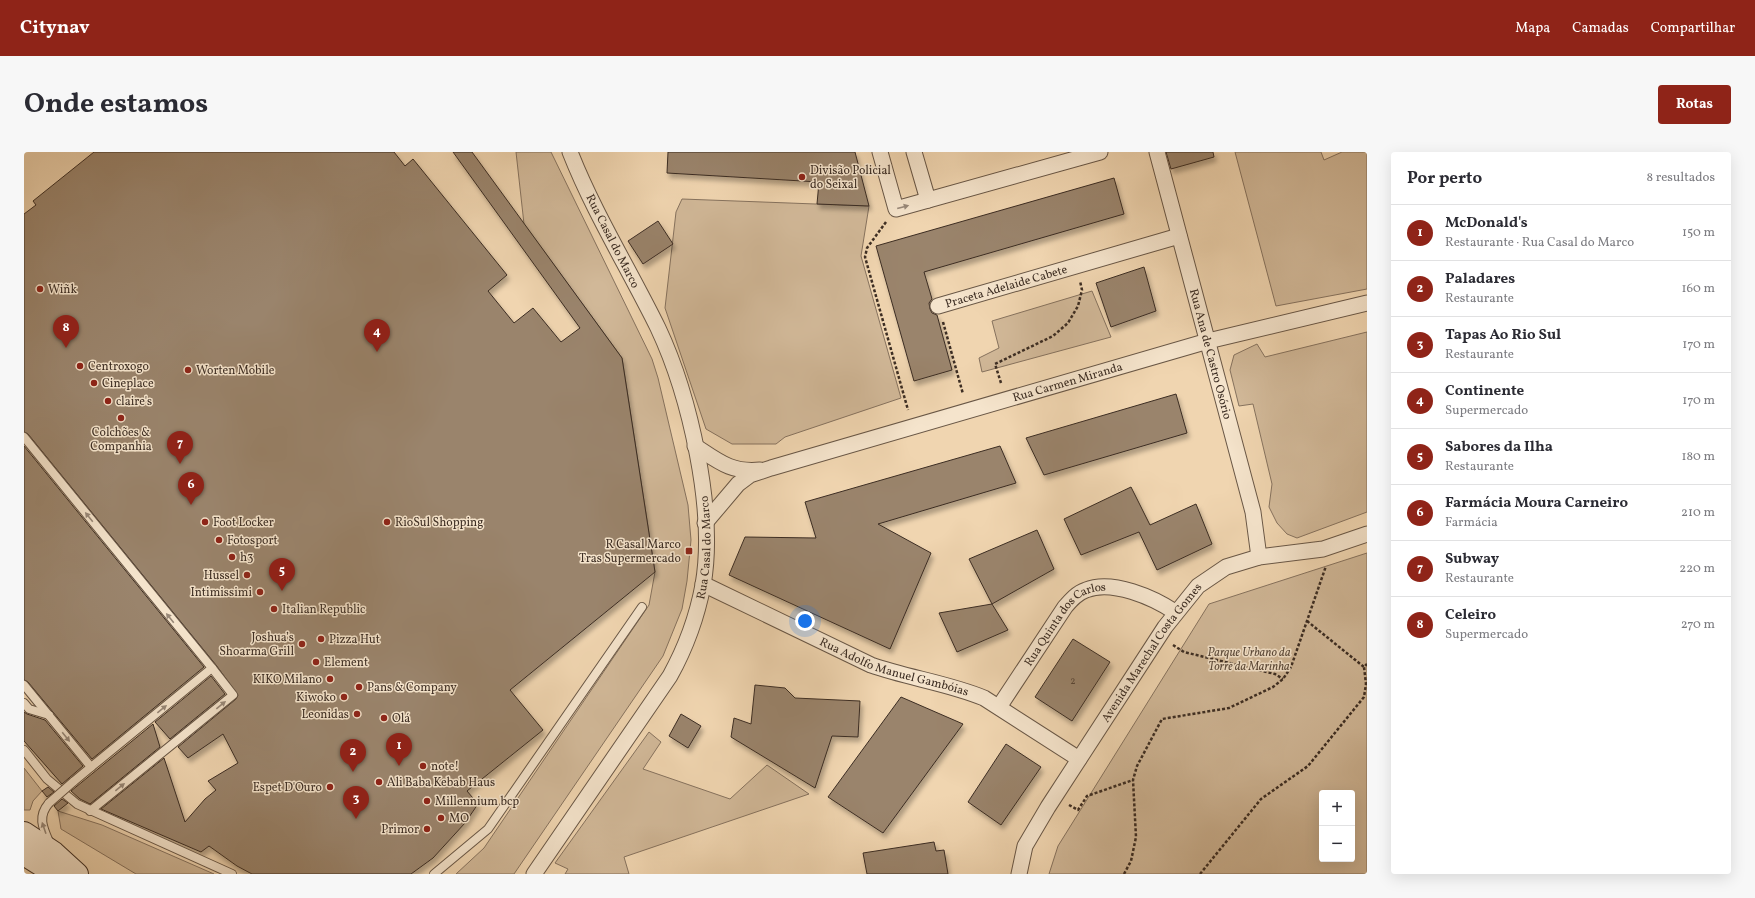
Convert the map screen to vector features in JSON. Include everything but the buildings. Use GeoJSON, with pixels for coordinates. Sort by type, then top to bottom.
{"type":"FeatureCollection","features":[{"type":"Feature","properties":{"kind":"main road"},"geometry":{"type":"LineString","coordinates":[[24,833],[54,854],[77,874]]}},
{"type":"Feature","properties":{"kind":"main road"},"geometry":{"type":"LineString","coordinates":[[24,854],[43,866],[67,874]]}},
{"type":"Feature","properties":{"kind":"street","name":"Rua Casal do Marco"},"geometry":{"type":"LineString","coordinates":[[534,874],[670,676],[683,652],[695,621],[703,584],[706,552],[701,479],[682,392],[658,330],[600,216],[570,152]]}},
{"type":"Feature","properties":{"kind":"street"},"geometry":{"type":"LineString","coordinates":[[880,152],[896,209],[1100,152]]}},
{"type":"Feature","properties":{"kind":"street"},"geometry":{"type":"LineString","coordinates":[[914,152],[928,200]]}},
{"type":"Feature","properties":{"kind":"street","name":"Rua Ana de Castro Osório"},"geometry":{"type":"LineString","coordinates":[[1157,152],[1253,512],[1259,557]]}},
{"type":"Feature","properties":{"kind":"street","name":"Praceta Adelaide Cabete"},"geometry":{"type":"LineString","coordinates":[[938,306],[1180,236]]}},
{"type":"Feature","properties":{"kind":"street","name":"Rua Carmen Miranda"},"geometry":{"type":"LineString","coordinates":[[705,523],[738,484],[750,475],[771,468],[968,412],[1208,341],[1367,303]]}},
{"type":"Feature","properties":{"kind":"street","name":"Rua Carmen Miranda"},"geometry":{"type":"LineString","coordinates":[[695,446],[720,462],[737,470],[748,471],[771,468]]}},
{"type":"Feature","properties":{"kind":"street","name":"Avenida Marechal Costa Gomes"},"geometry":{"type":"LineString","coordinates":[[1019,874],[1025,846],[1055,796],[1175,612],[1198,586],[1226,567],[1259,557],[1323,549],[1367,534]]}},
{"type":"Feature","properties":{"kind":"street","name":"Rua Adolfo Manuel Gambóias"},"geometry":{"type":"LineString","coordinates":[[703,584],[871,665],[974,694],[999,707],[1079,759]]}},
{"type":"Feature","properties":{"kind":"street","name":"Rua Quinta dos Carlos"},"geometry":{"type":"LineString","coordinates":[[999,707],[1065,608],[1077,594],[1090,588],[1104,586],[1152,598],[1175,612]]}},
{"type":"Feature","properties":{"kind":"lane"},"geometry":{"type":"LineString","coordinates":[[24,437],[234,695],[90,811]]}},
{"type":"Feature","properties":{"kind":"lane"},"geometry":{"type":"LineString","coordinates":[[434,874],[488,829],[642,607]]}},
{"type":"Feature","properties":{"kind":"lane"},"geometry":{"type":"LineString","coordinates":[[54,854],[41,820],[42,814],[49,803],[212,668]]}},
{"type":"Feature","properties":{"kind":"lane"},"geometry":{"type":"LineString","coordinates":[[24,685],[91,767]]}},
{"type":"Feature","properties":{"kind":"lane"},"geometry":{"type":"LineString","coordinates":[[24,703],[29,710],[49,715]]}},
{"type":"Feature","properties":{"kind":"lane"},"geometry":{"type":"LineString","coordinates":[[24,750],[47,779],[77,804],[232,874]]}},
{"type":"Feature","properties":{"kind":"path"},"geometry":{"type":"LineString","coordinates":[[896,209],[867,248],[865,257],[913,427]]}},
{"type":"Feature","properties":{"kind":"path"},"geometry":{"type":"LineString","coordinates":[[1008,400],[995,364],[1053,336],[1068,323],[1078,306],[1082,290],[1076,266]]}},
{"type":"Feature","properties":{"kind":"path","name":"Praceta Adelaide Cabete"},"geometry":{"type":"LineString","coordinates":[[938,306],[968,412]]}},
{"type":"Feature","properties":{"kind":"path"},"geometry":{"type":"LineString","coordinates":[[1124,874],[1131,861],[1136,837],[1133,780],[1137,766],[1162,719],[1229,708],[1273,687],[1283,679],[1291,667],[1328,562],[1323,549]]}},
{"type":"Feature","properties":{"kind":"path"},"geometry":{"type":"LineString","coordinates":[[1200,874],[1261,799],[1308,766],[1364,697],[1366,666],[1307,621]]}},
{"type":"Feature","properties":{"kind":"path"},"geometry":{"type":"LineString","coordinates":[[1159,636],[1184,652],[1275,674],[1283,679]]}},
{"type":"Feature","properties":{"kind":"path"},"geometry":{"type":"LineString","coordinates":[[1055,796],[1078,810],[1087,796],[1133,780]]}},
{"type":"Feature","properties":{"kind":"green space"},"geometry":{"type":"Polygon","coordinates":[[[516,152],[551,152],[652,359],[658,378],[688,505],[691,540],[687,581],[682,609],[663,656],[514,874],[456,874],[484,848],[649,605],[655,572],[622,358],[524,224],[516,152]]]}},
{"type":"Feature","properties":{"kind":"green space"},"geometry":{"type":"Polygon","coordinates":[[[1235,152],[1321,152],[1324,160],[1342,152],[1367,152],[1367,289],[1276,306],[1235,152]]]}},
{"type":"Feature","properties":{"kind":"green space"},"geometry":{"type":"Polygon","coordinates":[[[682,199],[869,206],[861,256],[901,398],[785,437],[776,444],[732,444],[706,429],[665,308],[676,212],[682,199]]]}},
{"type":"Feature","properties":{"kind":"green space"},"geometry":{"type":"Polygon","coordinates":[[[1092,291],[1111,337],[982,372],[979,358],[999,348],[992,321],[1092,291]]]}},
{"type":"Feature","properties":{"kind":"green space"},"geometry":{"type":"Polygon","coordinates":[[[1367,332],[1367,512],[1297,538],[1287,534],[1277,523],[1269,507],[1272,484],[1253,404],[1239,406],[1230,370],[1234,355],[1257,344],[1265,357],[1367,332]]]}},
{"type":"Feature","properties":{"kind":"green space","name":"Parque Urbano da Torre da Marinha"},"geometry":{"type":"Polygon","coordinates":[[[1367,553],[1367,874],[1049,874],[1058,846],[1209,604],[1367,553]]]}},
{"type":"Feature","properties":{"kind":"green space"},"geometry":{"type":"Polygon","coordinates":[[[649,732],[661,742],[643,769],[730,799],[767,765],[809,794],[624,857],[629,874],[565,874],[568,869],[555,863],[649,732]]]}},
{"type":"Feature","properties":{"kind":"green space"},"geometry":{"type":"Polygon","coordinates":[[[24,768],[42,791],[33,801],[30,810],[24,810],[24,768]]]}},
{"type":"Feature","properties":{"kind":"green space"},"geometry":{"type":"Polygon","coordinates":[[[58,811],[102,825],[214,874],[136,874],[61,829],[58,811]]]}},
{"type":"Feature","properties":{"kind":"place","name":"Divisão Policial do Seixal"},"geometry":{"type":"Point","coordinates":[802,177]}},
{"type":"Feature","properties":{"kind":"place","name":"Wiñk"},"geometry":{"type":"Point","coordinates":[40,289]}},
{"type":"Feature","properties":{"kind":"place","name":"Celeiro"},"geometry":{"type":"Point","coordinates":[66,348]}},
{"type":"Feature","properties":{"kind":"place","name":"Continente"},"geometry":{"type":"Point","coordinates":[377,352]}},
{"type":"Feature","properties":{"kind":"place","name":"Centroxogo"},"geometry":{"type":"Point","coordinates":[80,366]}},
{"type":"Feature","properties":{"kind":"place","name":"Worten Mobile"},"geometry":{"type":"Point","coordinates":[188,370]}},
{"type":"Feature","properties":{"kind":"place","name":"Cineplace"},"geometry":{"type":"Point","coordinates":[94,383]}},
{"type":"Feature","properties":{"kind":"place","name":"claire's"},"geometry":{"type":"Point","coordinates":[108,401]}},
{"type":"Feature","properties":{"kind":"place","name":"Colchões & Companhia"},"geometry":{"type":"Point","coordinates":[121,418]}},
{"type":"Feature","properties":{"kind":"place","name":"Subway"},"geometry":{"type":"Point","coordinates":[180,464]}},
{"type":"Feature","properties":{"kind":"place","name":"Farmácia Moura Carneiro"},"geometry":{"type":"Point","coordinates":[191,505]}},
{"type":"Feature","properties":{"kind":"place","name":"Foot Locker"},"geometry":{"type":"Point","coordinates":[205,522]}},
{"type":"Feature","properties":{"kind":"place","name":"RioSul Shopping"},"geometry":{"type":"Point","coordinates":[387,522]}},
{"type":"Feature","properties":{"kind":"place","name":"Fotosport"},"geometry":{"type":"Point","coordinates":[219,540]}},
{"type":"Feature","properties":{"kind":"place","name":"R Casal Marco Tras Supermercado"},"geometry":{"type":"Point","coordinates":[689,551]}},
{"type":"Feature","properties":{"kind":"place","name":"h3"},"geometry":{"type":"Point","coordinates":[232,557]}},
{"type":"Feature","properties":{"kind":"place","name":"Hussel"},"geometry":{"type":"Point","coordinates":[247,575]}},
{"type":"Feature","properties":{"kind":"place","name":"Sabores da Ilha"},"geometry":{"type":"Point","coordinates":[282,591]}},
{"type":"Feature","properties":{"kind":"place","name":"Intimissimi"},"geometry":{"type":"Point","coordinates":[260,592]}},
{"type":"Feature","properties":{"kind":"place","name":"Italian Republic"},"geometry":{"type":"Point","coordinates":[274,609]}},
{"type":"Feature","properties":{"kind":"place","name":"Pizza Hut"},"geometry":{"type":"Point","coordinates":[321,639]}},
{"type":"Feature","properties":{"kind":"place","name":"Joshua’s Shoarma Grill"},"geometry":{"type":"Point","coordinates":[302,644]}},
{"type":"Feature","properties":{"kind":"place","name":"Element"},"geometry":{"type":"Point","coordinates":[316,662]}},
{"type":"Feature","properties":{"kind":"place","name":"KIKO Milano"},"geometry":{"type":"Point","coordinates":[330,679]}},
{"type":"Feature","properties":{"kind":"place","name":"Pans & Company"},"geometry":{"type":"Point","coordinates":[359,687]}},
{"type":"Feature","properties":{"kind":"place","name":"Kiwoko"},"geometry":{"type":"Point","coordinates":[344,697]}},
{"type":"Feature","properties":{"kind":"place","name":"Leonidas"},"geometry":{"type":"Point","coordinates":[357,714]}},
{"type":"Feature","properties":{"kind":"place","name":"Olá"},"geometry":{"type":"Point","coordinates":[384,718]}},
{"type":"Feature","properties":{"kind":"place","name":"McDonald's"},"geometry":{"type":"Point","coordinates":[399,766]}},
{"type":"Feature","properties":{"kind":"place","name":"note!"},"geometry":{"type":"Point","coordinates":[423,766]}},
{"type":"Feature","properties":{"kind":"place","name":"Paladares"},"geometry":{"type":"Point","coordinates":[353,772]}},
{"type":"Feature","properties":{"kind":"place","name":"Ali Baba Kebab Haus"},"geometry":{"type":"Point","coordinates":[379,782]}},
{"type":"Feature","properties":{"kind":"place","name":"Espet D'Ouro"},"geometry":{"type":"Point","coordinates":[330,787]}},
{"type":"Feature","properties":{"kind":"place","name":"Millennium bcp"},"geometry":{"type":"Point","coordinates":[427,801]}},
{"type":"Feature","properties":{"kind":"place","name":"MO"},"geometry":{"type":"Point","coordinates":[441,818]}},
{"type":"Feature","properties":{"kind":"place","name":"Tapas Ao Rio Sul"},"geometry":{"type":"Point","coordinates":[356,819]}},
{"type":"Feature","properties":{"kind":"place","name":"Primor"},"geometry":{"type":"Point","coordinates":[427,829]}}]}
